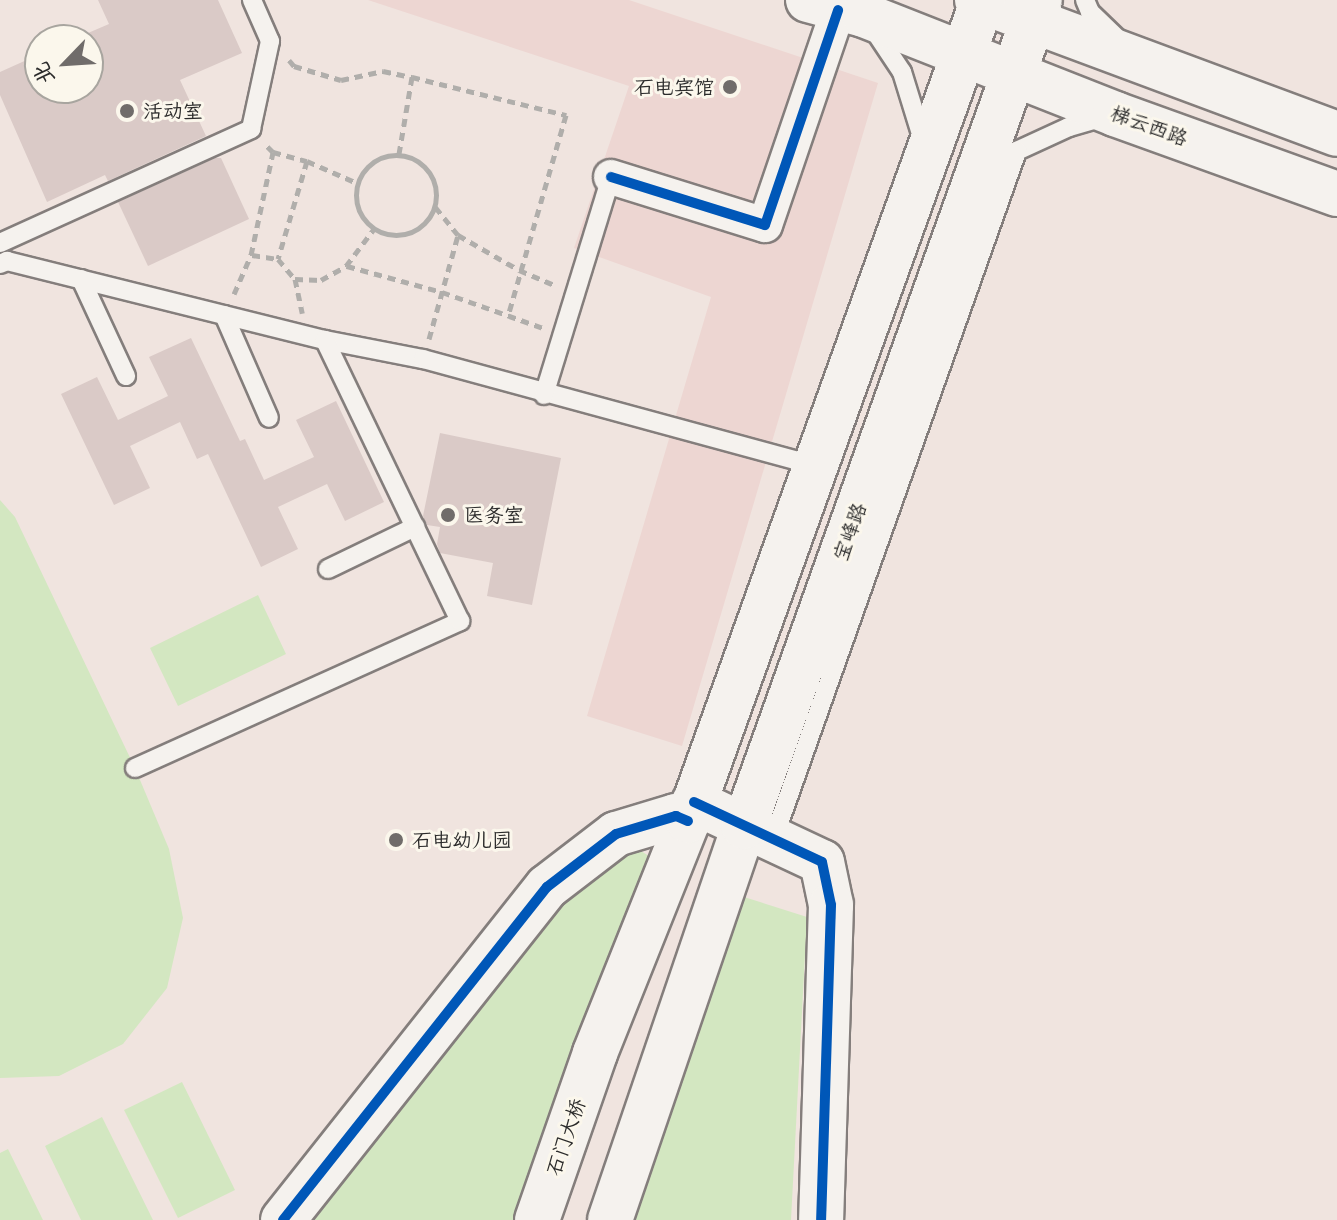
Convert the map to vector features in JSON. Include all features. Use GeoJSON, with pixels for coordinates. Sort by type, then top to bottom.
{"type":"FeatureCollection","features":[{"type":"Feature","properties":{"kind":"main road"},"geometry":{"type":"LineString","coordinates":[[686,813],[923,141],[963,56],[981,1],[1036,11],[1135,56],[1337,134]]}},
{"type":"Feature","properties":{"kind":"main road","name":"梯云西路"},"geometry":{"type":"LineString","coordinates":[[836,8],[1337,194]]}},
{"type":"Feature","properties":{"kind":"main road","name":"宝峰路"},"geometry":{"type":"LineString","coordinates":[[610,1220],[664,1066],[759,832],[999,160],[1014,75],[1036,11]]}},
{"type":"Feature","properties":{"kind":"main road"},"geometry":{"type":"LineString","coordinates":[[283,1220],[547,887],[616,834],[686,813],[759,832],[822,862],[831,905],[821,1220]]}},
{"type":"Feature","properties":{"kind":"main road","name":"石门大桥"},"geometry":{"type":"LineString","coordinates":[[537,1220],[595,1053],[686,813]]}},
{"type":"Feature","properties":{"kind":"street"},"geometry":{"type":"LineString","coordinates":[[611,177],[765,225],[836,8]]}},
{"type":"Feature","properties":{"kind":"lane"},"geometry":{"type":"LineString","coordinates":[[2,253],[251,129],[270,41],[252,0]]}},
{"type":"Feature","properties":{"kind":"lane"},"geometry":{"type":"LineString","coordinates":[[1085,0],[1090,12],[1135,56]]}},
{"type":"Feature","properties":{"kind":"lane"},"geometry":{"type":"LineString","coordinates":[[686,813],[799,461],[923,141],[902,72],[836,8]]}},
{"type":"Feature","properties":{"kind":"lane"},"geometry":{"type":"LineString","coordinates":[[999,160],[1069,127],[1115,114]]}},
{"type":"Feature","properties":{"kind":"lane"},"geometry":{"type":"LineString","coordinates":[[544,395],[611,177]]}},
{"type":"Feature","properties":{"kind":"lane"},"geometry":{"type":"LineString","coordinates":[[2,253],[81,279],[325,340],[423,359],[544,395],[799,461]]}},
{"type":"Feature","properties":{"kind":"lane"},"geometry":{"type":"LineString","coordinates":[[81,279],[126,376]]}},
{"type":"Feature","properties":{"kind":"lane"},"geometry":{"type":"LineString","coordinates":[[224,315],[269,418]]}},
{"type":"Feature","properties":{"kind":"lane"},"geometry":{"type":"LineString","coordinates":[[135,768],[460,621],[325,340]]}},
{"type":"Feature","properties":{"kind":"lane"},"geometry":{"type":"LineString","coordinates":[[328,569],[415,527]]}},
{"type":"Feature","properties":{"kind":"path"},"geometry":{"type":"LineString","coordinates":[[270,41],[294,66],[341,80],[383,71],[566,115],[508,316]]}},
{"type":"Feature","properties":{"kind":"path"},"geometry":{"type":"LineString","coordinates":[[399,154],[412,77]]}},
{"type":"Feature","properties":{"kind":"path"},"geometry":{"type":"LineString","coordinates":[[251,129],[273,152],[307,161],[357,183]]}},
{"type":"Feature","properties":{"kind":"path"},"geometry":{"type":"LineString","coordinates":[[224,315],[251,255],[273,152]]}},
{"type":"Feature","properties":{"kind":"path"},"geometry":{"type":"LineString","coordinates":[[399,154],[422,163],[435,183],[435,207],[421,227],[397,235],[374,229],[362,217],[356,200],[357,183],[366,167],[381,157],[399,154]]}},
{"type":"Feature","properties":{"kind":"path"},"geometry":{"type":"LineString","coordinates":[[278,259],[307,161]]}},
{"type":"Feature","properties":{"kind":"path"},"geometry":{"type":"LineString","coordinates":[[435,207],[458,235],[519,270],[577,295]]}},
{"type":"Feature","properties":{"kind":"path"},"geometry":{"type":"LineString","coordinates":[[295,279],[321,280],[346,266],[374,229]]}},
{"type":"Feature","properties":{"kind":"path"},"geometry":{"type":"LineString","coordinates":[[423,359],[458,235]]}},
{"type":"Feature","properties":{"kind":"path"},"geometry":{"type":"LineString","coordinates":[[251,255],[278,259],[295,279],[303,322],[298,333]]}},
{"type":"Feature","properties":{"kind":"path"},"geometry":{"type":"LineString","coordinates":[[346,266],[442,292],[563,335]]}},
{"type":"Feature","properties":{"kind":"shaded area"},"geometry":{"type":"Polygon","coordinates":[[[368,0],[629,0],[878,83],[682,746],[587,716],[711,297],[574,248],[629,86],[368,0]]]}},
{"type":"Feature","properties":{"kind":"green space"},"geometry":{"type":"Polygon","coordinates":[[[0,500],[15,517],[135,768],[169,849],[183,918],[167,988],[123,1044],[59,1076],[0,1078],[0,500]]]}},
{"type":"Feature","properties":{"kind":"green space"},"geometry":{"type":"Polygon","coordinates":[[[258,595],[286,654],[178,706],[150,648],[258,595]]]}},
{"type":"Feature","properties":{"kind":"green space"},"geometry":{"type":"Polygon","coordinates":[[[631,845],[649,856],[520,1220],[311,1220],[569,889],[631,845]]]}},
{"type":"Feature","properties":{"kind":"green space"},"geometry":{"type":"Polygon","coordinates":[[[744,897],[807,917],[791,1220],[625,1220],[744,897]]]}},
{"type":"Feature","properties":{"kind":"green space"},"geometry":{"type":"Polygon","coordinates":[[[182,1082],[235,1190],[178,1218],[124,1110],[182,1082]]]}},
{"type":"Feature","properties":{"kind":"green space"},"geometry":{"type":"Polygon","coordinates":[[[102,1117],[153,1220],[81,1220],[45,1146],[102,1117]]]}},
{"type":"Feature","properties":{"kind":"green space"},"geometry":{"type":"Polygon","coordinates":[[[8,1149],[43,1220],[0,1220],[0,1153],[8,1149]]]}},
{"type":"Feature","properties":{"kind":"building"},"geometry":{"type":"Polygon","coordinates":[[[98,0],[218,0],[242,53],[180,80],[206,136],[108,181],[105,175],[47,202],[0,95],[0,72],[24,61],[24,104],[104,104],[104,26],[109,24],[98,0]]]}},
{"type":"Feature","properties":{"kind":"building"},"geometry":{"type":"Polygon","coordinates":[[[221,158],[249,219],[148,266],[118,202],[221,158]]]}},
{"type":"Feature","properties":{"kind":"building"},"geometry":{"type":"Polygon","coordinates":[[[191,338],[240,441],[245,439],[264,480],[314,457],[296,420],[336,401],[384,502],[345,521],[327,484],[278,507],[298,549],[261,567],[208,454],[197,459],[180,422],[130,446],[150,488],[114,505],[61,394],[97,377],[118,420],[168,396],[149,357],[191,338]]]}},
{"type":"Feature","properties":{"kind":"building","name":"医务室"},"geometry":{"type":"Polygon","coordinates":[[[440,433],[561,458],[532,605],[487,596],[493,563],[440,553],[437,544],[440,527],[427,525],[423,516],[440,433]]]}},
{"type":"Feature","properties":{"kind":"cycle path"},"geometry":{"type":"LineString","coordinates":[[611,177],[765,225],[838,10]]}},
{"type":"Feature","properties":{"kind":"cycle path"},"geometry":{"type":"LineString","coordinates":[[694,802],[822,862],[831,905],[821,1220]]}},
{"type":"Feature","properties":{"kind":"cycle path"},"geometry":{"type":"LineString","coordinates":[[283,1220],[547,887],[616,834],[676,816],[688,821]]}},
{"type":"Feature","properties":{"kind":"place","name":"石电宾馆"},"geometry":{"type":"Point","coordinates":[730,87]}},
{"type":"Feature","properties":{"kind":"place","name":"活动室"},"geometry":{"type":"Point","coordinates":[127,111]}},
{"type":"Feature","properties":{"kind":"place","name":"医务室"},"geometry":{"type":"Point","coordinates":[448,515]}},
{"type":"Feature","properties":{"kind":"place","name":"石电幼儿园"},"geometry":{"type":"Point","coordinates":[396,840]}}]}
